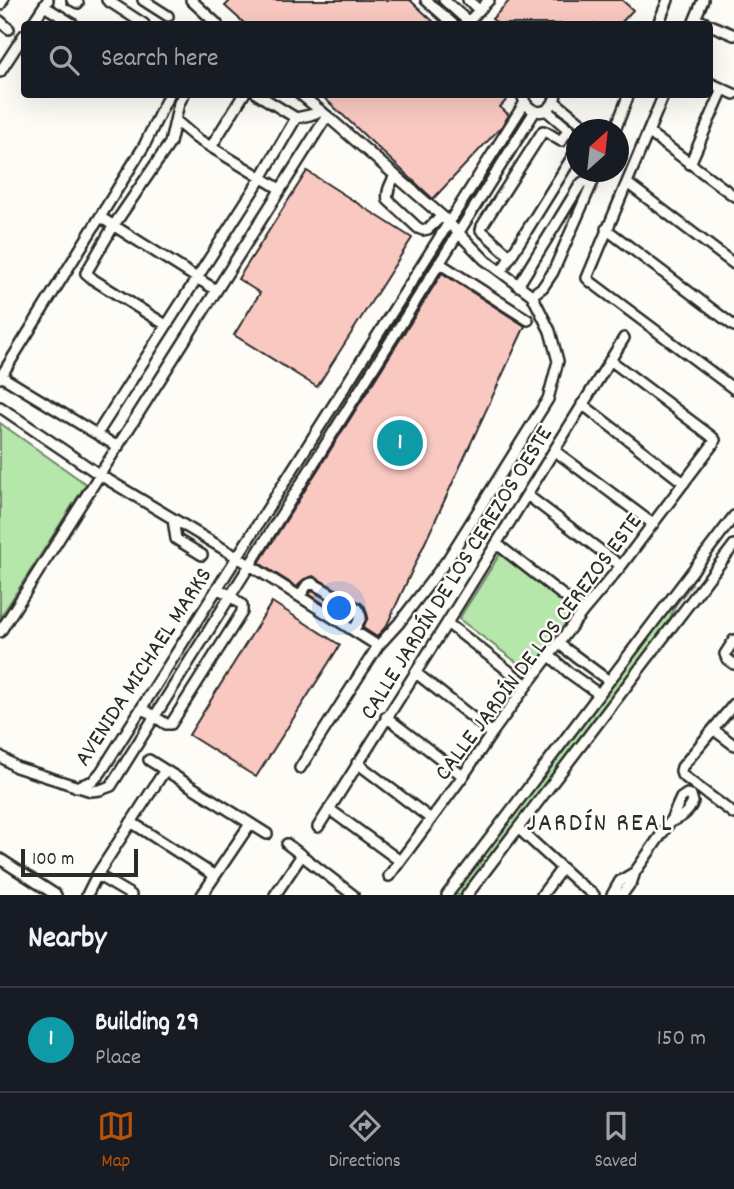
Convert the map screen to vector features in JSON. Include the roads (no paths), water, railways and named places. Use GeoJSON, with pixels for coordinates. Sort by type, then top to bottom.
{"type":"FeatureCollection","features":[{"type":"Feature","properties":{"kind":"street"},"geometry":{"type":"LineString","coordinates":[[0,5],[3,0]]}},
{"type":"Feature","properties":{"kind":"street"},"geometry":{"type":"LineString","coordinates":[[107,0],[139,21]]}},
{"type":"Feature","properties":{"kind":"street"},"geometry":{"type":"LineString","coordinates":[[143,0],[168,16]]}},
{"type":"Feature","properties":{"kind":"street"},"geometry":{"type":"LineString","coordinates":[[191,0],[207,21]]}},
{"type":"Feature","properties":{"kind":"street"},"geometry":{"type":"LineString","coordinates":[[426,0],[450,21]]}},
{"type":"Feature","properties":{"kind":"street"},"geometry":{"type":"LineString","coordinates":[[444,0],[465,21]]}},
{"type":"Feature","properties":{"kind":"street"},"geometry":{"type":"LineString","coordinates":[[468,0],[479,10]]}},
{"type":"Feature","properties":{"kind":"street"},"geometry":{"type":"LineString","coordinates":[[470,21],[489,0]]}},
{"type":"Feature","properties":{"kind":"street"},"geometry":{"type":"LineString","coordinates":[[659,21],[667,0]]}},
{"type":"Feature","properties":{"kind":"street"},"geometry":{"type":"LineString","coordinates":[[695,21],[704,0]]}},
{"type":"Feature","properties":{"kind":"street"},"geometry":{"type":"LineString","coordinates":[[34,21],[46,3],[69,21]]}},
{"type":"Feature","properties":{"kind":"street"},"geometry":{"type":"LineString","coordinates":[[0,21],[9,29]]}},
{"type":"Feature","properties":{"kind":"street"},"geometry":{"type":"LineString","coordinates":[[713,28],[734,35]]}},
{"type":"Feature","properties":{"kind":"street"},"geometry":{"type":"LineString","coordinates":[[0,72],[21,40]]}},
{"type":"Feature","properties":{"kind":"street"},"geometry":{"type":"LineString","coordinates":[[713,85],[734,94]]}},
{"type":"Feature","properties":{"kind":"street"},"geometry":{"type":"LineString","coordinates":[[691,164],[723,89]]}},
{"type":"Feature","properties":{"kind":"street"},"geometry":{"type":"LineString","coordinates":[[118,447],[1,377],[144,146],[167,98]]}},
{"type":"Feature","properties":{"kind":"street"},"geometry":{"type":"LineString","coordinates":[[166,325],[86,273],[114,225],[170,143],[182,98]]}},
{"type":"Feature","properties":{"kind":"street"},"geometry":{"type":"LineString","coordinates":[[211,147],[242,98]]}},
{"type":"Feature","properties":{"kind":"street"},"geometry":{"type":"LineString","coordinates":[[264,98],[296,118],[324,113]]}},
{"type":"Feature","properties":{"kind":"street"},"geometry":{"type":"LineString","coordinates":[[300,768],[378,646],[448,559],[548,400],[558,361],[550,331],[532,295],[485,260],[445,220],[305,98]]}},
{"type":"Feature","properties":{"kind":"street"},"geometry":{"type":"LineString","coordinates":[[546,110],[556,98],[578,119]]}},
{"type":"Feature","properties":{"kind":"street"},"geometry":{"type":"LineString","coordinates":[[619,119],[627,98]]}},
{"type":"Feature","properties":{"kind":"street"},"geometry":{"type":"LineString","coordinates":[[662,98],[587,278],[734,389]]}},
{"type":"Feature","properties":{"kind":"street"},"geometry":{"type":"LineString","coordinates":[[523,99],[529,109],[546,110],[566,126]]}},
{"type":"Feature","properties":{"kind":"street","name":"AVENIDA MICHAEL MARKS"},"geometry":{"type":"LineString","coordinates":[[76,786],[93,781],[105,766],[445,220],[471,187],[523,99]]}},
{"type":"Feature","properties":{"kind":"street","name":"AVENIDA MICHAEL MARKS"},"geometry":{"type":"LineString","coordinates":[[76,786],[91,791],[111,786],[535,111]]}},
{"type":"Feature","properties":{"kind":"street"},"geometry":{"type":"LineString","coordinates":[[0,632],[280,189],[324,113]]}},
{"type":"Feature","properties":{"kind":"street"},"geometry":{"type":"LineString","coordinates":[[97,434],[261,178],[296,118]]}},
{"type":"Feature","properties":{"kind":"street"},"geometry":{"type":"LineString","coordinates":[[176,121],[196,138],[280,189]]}},
{"type":"Feature","properties":{"kind":"street"},"geometry":{"type":"LineString","coordinates":[[511,257],[481,230],[482,226],[542,131],[561,141],[566,137]]}},
{"type":"Feature","properties":{"kind":"street"},"geometry":{"type":"LineString","coordinates":[[648,132],[734,196]]}},
{"type":"Feature","properties":{"kind":"street"},"geometry":{"type":"LineString","coordinates":[[501,272],[566,167]]}},
{"type":"Feature","properties":{"kind":"street"},"geometry":{"type":"LineString","coordinates":[[395,176],[388,189],[388,200],[418,228],[428,229],[445,220]]}},
{"type":"Feature","properties":{"kind":"street"},"geometry":{"type":"LineString","coordinates":[[518,286],[580,185],[593,182],[553,272],[543,287],[532,295]]}},
{"type":"Feature","properties":{"kind":"street"},"geometry":{"type":"LineString","coordinates":[[627,183],[734,264]]}},
{"type":"Feature","properties":{"kind":"street"},"geometry":{"type":"LineString","coordinates":[[471,187],[482,195]]}},
{"type":"Feature","properties":{"kind":"street"},"geometry":{"type":"LineString","coordinates":[[100,217],[216,290]]}},
{"type":"Feature","properties":{"kind":"street"},"geometry":{"type":"LineString","coordinates":[[606,229],[734,326]]}},
{"type":"Feature","properties":{"kind":"street"},"geometry":{"type":"LineString","coordinates":[[485,260],[494,243]]}},
{"type":"Feature","properties":{"kind":"street"},"geometry":{"type":"LineString","coordinates":[[439,263],[528,320]]}},
{"type":"Feature","properties":{"kind":"street","name":"CALLE JARDÍN DE LOS CEREZOS OESTE"},"geometry":{"type":"LineString","coordinates":[[318,827],[624,338]]}},
{"type":"Feature","properties":{"kind":"street","name":"CALLE JARDÍN DE LOS CEREZOS ESTE"},"geometry":{"type":"LineString","coordinates":[[389,876],[527,685],[621,566],[715,440],[610,360]]}},
{"type":"Feature","properties":{"kind":"street"},"geometry":{"type":"LineString","coordinates":[[583,404],[684,483]]}},
{"type":"Feature","properties":{"kind":"street"},"geometry":{"type":"LineString","coordinates":[[0,407],[100,475],[378,646]]}},
{"type":"Feature","properties":{"kind":"street"},"geometry":{"type":"LineString","coordinates":[[555,451],[653,524]]}},
{"type":"Feature","properties":{"kind":"street"},"geometry":{"type":"LineString","coordinates":[[527,495],[621,566]]}},
{"type":"Feature","properties":{"kind":"street"},"geometry":{"type":"LineString","coordinates":[[447,895],[734,516]]}},
{"type":"Feature","properties":{"kind":"street"},"geometry":{"type":"LineString","coordinates":[[173,519],[176,539],[202,555]]}},
{"type":"Feature","properties":{"kind":"street"},"geometry":{"type":"LineString","coordinates":[[497,544],[583,611]]}},
{"type":"Feature","properties":{"kind":"street"},"geometry":{"type":"LineString","coordinates":[[467,895],[734,545]]}},
{"type":"Feature","properties":{"kind":"street"},"geometry":{"type":"LineString","coordinates":[[692,571],[706,582]]}},
{"type":"Feature","properties":{"kind":"street"},"geometry":{"type":"LineString","coordinates":[[300,596],[307,585],[312,583],[358,609],[361,617],[354,630]]}},
{"type":"Feature","properties":{"kind":"street"},"geometry":{"type":"LineString","coordinates":[[142,708],[166,724],[171,724],[242,612],[242,605],[217,588]]}},
{"type":"Feature","properties":{"kind":"street"},"geometry":{"type":"LineString","coordinates":[[447,623],[527,685]]}},
{"type":"Feature","properties":{"kind":"street"},"geometry":{"type":"LineString","coordinates":[[734,640],[725,653],[727,659],[734,664]]}},
{"type":"Feature","properties":{"kind":"street"},"geometry":{"type":"LineString","coordinates":[[559,644],[608,681]]}},
{"type":"Feature","properties":{"kind":"street"},"geometry":{"type":"LineString","coordinates":[[550,656],[599,694]]}},
{"type":"Feature","properties":{"kind":"street"},"geometry":{"type":"LineString","coordinates":[[583,683],[592,669]]}},
{"type":"Feature","properties":{"kind":"street"},"geometry":{"type":"LineString","coordinates":[[416,673],[492,733]]}},
{"type":"Feature","properties":{"kind":"street"},"geometry":{"type":"LineString","coordinates":[[734,704],[681,771],[682,775],[734,814]]}},
{"type":"Feature","properties":{"kind":"street"},"geometry":{"type":"LineString","coordinates":[[386,717],[463,776]]}},
{"type":"Feature","properties":{"kind":"street"},"geometry":{"type":"LineString","coordinates":[[714,730],[734,745]]}},
{"type":"Feature","properties":{"kind":"street"},"geometry":{"type":"LineString","coordinates":[[0,756],[16,767],[76,786]]}},
{"type":"Feature","properties":{"kind":"street"},"geometry":{"type":"LineString","coordinates":[[149,760],[267,834]]}},
{"type":"Feature","properties":{"kind":"street"},"geometry":{"type":"LineString","coordinates":[[357,763],[431,819]]}},
{"type":"Feature","properties":{"kind":"street"},"geometry":{"type":"LineString","coordinates":[[105,766],[119,772]]}},
{"type":"Feature","properties":{"kind":"street"},"geometry":{"type":"LineString","coordinates":[[87,895],[97,875],[165,770]]}},
{"type":"Feature","properties":{"kind":"street"},"geometry":{"type":"LineString","coordinates":[[329,809],[400,861]]}},
{"type":"Feature","properties":{"kind":"street"},"geometry":{"type":"LineString","coordinates":[[131,822],[215,876]]}},
{"type":"Feature","properties":{"kind":"street"},"geometry":{"type":"LineString","coordinates":[[622,895],[670,822]]}},
{"type":"Feature","properties":{"kind":"street"},"geometry":{"type":"LineString","coordinates":[[202,895],[250,824]]}},
{"type":"Feature","properties":{"kind":"street"},"geometry":{"type":"LineString","coordinates":[[518,828],[594,895]]}},
{"type":"Feature","properties":{"kind":"street"},"geometry":{"type":"LineString","coordinates":[[287,844],[353,895]]}},
{"type":"Feature","properties":{"kind":"street"},"geometry":{"type":"LineString","coordinates":[[275,895],[302,855]]}},
{"type":"Feature","properties":{"kind":"street"},"geometry":{"type":"LineString","coordinates":[[0,859],[56,895]]}},
{"type":"Feature","properties":{"kind":"street"},"geometry":{"type":"LineString","coordinates":[[541,895],[562,868]]}},
{"type":"Feature","properties":{"kind":"street"},"geometry":{"type":"LineString","coordinates":[[612,895],[620,881],[635,872]]}},
{"type":"Feature","properties":{"kind":"street"},"geometry":{"type":"LineString","coordinates":[[97,875],[131,895]]}},
{"type":"Feature","properties":{"kind":"place","name":"Building 29"},"geometry":{"type":"Point","coordinates":[400,443]}},
{"type":"Feature","properties":{"kind":"district","name":"JARDÍN REAL"},"geometry":{"type":"Point","coordinates":[600,821]}}]}
